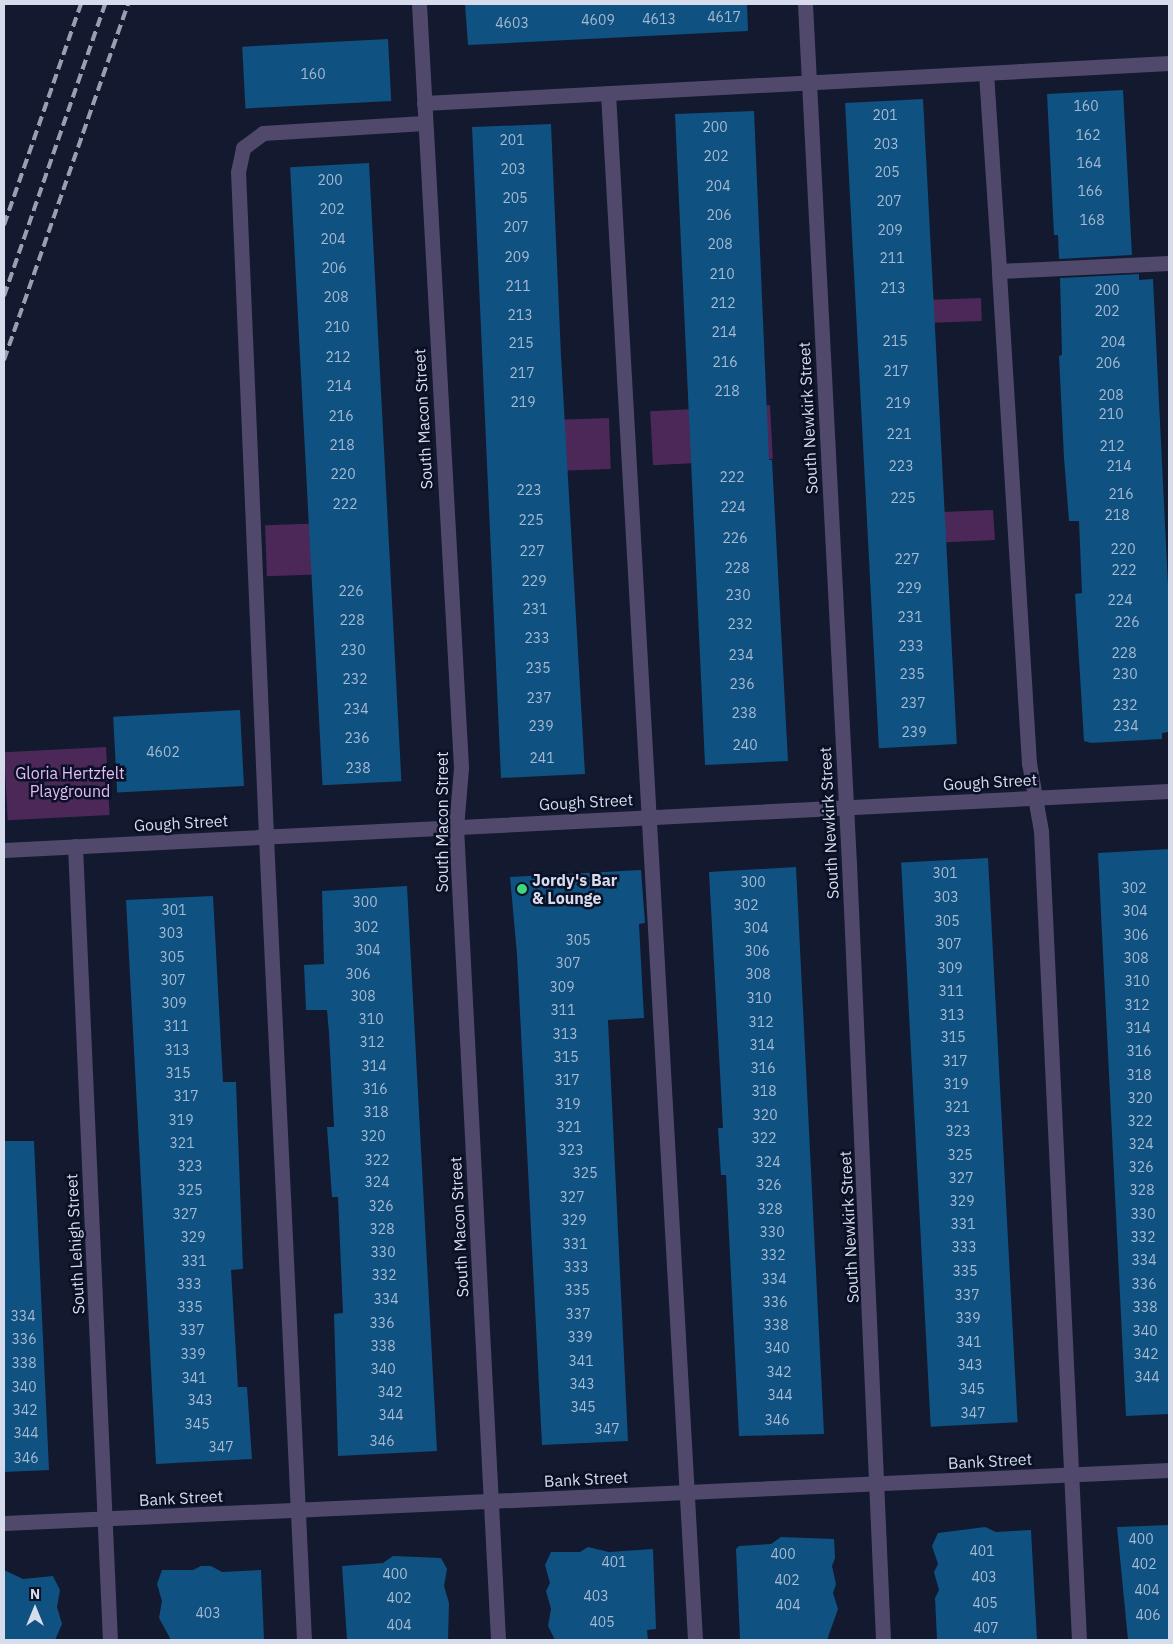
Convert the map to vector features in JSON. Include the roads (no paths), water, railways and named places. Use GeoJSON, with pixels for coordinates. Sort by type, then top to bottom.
{"type":"FeatureCollection","features":[{"type":"Feature","properties":{"kind":"street","name":"South Macon Street"},"geometry":{"type":"LineString","coordinates":[[419,4],[424,123],[461,768],[456,827],[498,1640]]}},
{"type":"Feature","properties":{"kind":"street","name":"South Newkirk Street"},"geometry":{"type":"LineString","coordinates":[[805,4],[878,1484],[882,1640]]}},
{"type":"Feature","properties":{"kind":"street"},"geometry":{"type":"LineString","coordinates":[[424,102],[1169,63]]}},
{"type":"Feature","properties":{"kind":"street"},"geometry":{"type":"LineString","coordinates":[[986,73],[1029,763],[1037,798],[1079,1640]]}},
{"type":"Feature","properties":{"kind":"street"},"geometry":{"type":"LineString","coordinates":[[608,93],[695,1640]]}},
{"type":"Feature","properties":{"kind":"street"},"geometry":{"type":"LineString","coordinates":[[304,1640],[300,1509],[266,836],[238,172],[243,148],[263,133],[424,123]]}},
{"type":"Feature","properties":{"kind":"street"},"geometry":{"type":"LineString","coordinates":[[999,271],[1169,264]]}},
{"type":"Feature","properties":{"kind":"street","name":"Gough Street"},"geometry":{"type":"LineString","coordinates":[[4,850],[1169,791]]}},
{"type":"Feature","properties":{"kind":"street","name":"South Lehigh Street"},"geometry":{"type":"LineString","coordinates":[[75,846],[110,1640]]}},
{"type":"Feature","properties":{"kind":"street","name":"Bank Street"},"geometry":{"type":"LineString","coordinates":[[4,1523],[1169,1470]]}},
{"type":"Feature","properties":{"kind":"railway"},"geometry":{"type":"LineString","coordinates":[[4,225],[81,4]]}},
{"type":"Feature","properties":{"kind":"railway"},"geometry":{"type":"LineString","coordinates":[[4,296],[105,4]]}},
{"type":"Feature","properties":{"kind":"railway"},"geometry":{"type":"LineString","coordinates":[[4,360],[128,4]]}},
{"type":"Feature","properties":{"kind":"place","name":"Jordy's Bar & Lounge"},"geometry":{"type":"Point","coordinates":[522,889]}},
{"type":"Feature","properties":{"kind":"park label","name":"Gloria Hertzfelt Playground"},"geometry":{"type":"Point","coordinates":[70,782]}}]}
